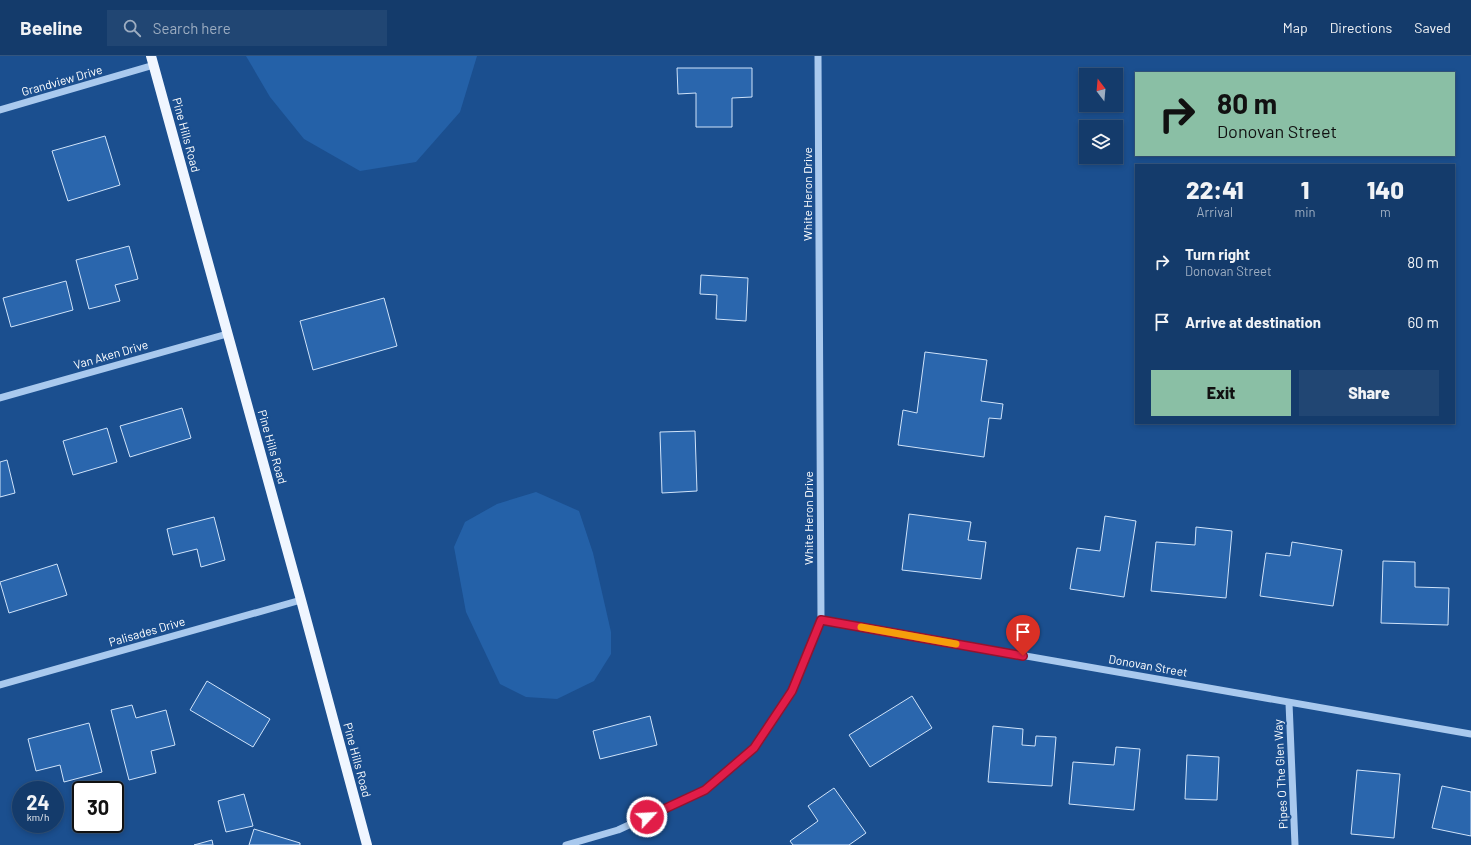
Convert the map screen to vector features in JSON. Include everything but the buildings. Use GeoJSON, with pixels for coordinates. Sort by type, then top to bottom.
{"type":"FeatureCollection","features":[{"type":"Feature","properties":{"kind":"main road","name":"Pine Hills Road"},"geometry":{"type":"LineString","coordinates":[[152,61],[367,845]]}},
{"type":"Feature","properties":{"kind":"street","name":"White Heron Drive"},"geometry":{"type":"LineString","coordinates":[[566,845],[618,830],[705,790],[754,748],[792,691],[821,620],[818,56]]}},
{"type":"Feature","properties":{"kind":"street","name":"Grandview Drive"},"geometry":{"type":"LineString","coordinates":[[0,110],[152,61]]}},
{"type":"Feature","properties":{"kind":"street","name":"Van Aken Drive"},"geometry":{"type":"LineString","coordinates":[[0,398],[227,334]]}},
{"type":"Feature","properties":{"kind":"street","name":"Palisades Drive"},"geometry":{"type":"LineString","coordinates":[[0,686],[301,600]]}},
{"type":"Feature","properties":{"kind":"street","name":"Donovan Street"},"geometry":{"type":"LineString","coordinates":[[821,620],[1471,734]]}},
{"type":"Feature","properties":{"kind":"street","name":"Pipes O The Glen Way"},"geometry":{"type":"LineString","coordinates":[[1288,702],[1295,845]]}},
{"type":"Feature","properties":{"kind":"shaded area"},"geometry":{"type":"Polygon","coordinates":[[[246,56],[477,56],[460,112],[416,162],[360,171],[304,139],[270,97],[246,56]]]}},
{"type":"Feature","properties":{"kind":"shaded area"},"geometry":{"type":"Polygon","coordinates":[[[536,492],[579,511],[593,553],[611,632],[611,654],[594,681],[557,699],[526,697],[500,684],[466,612],[454,547],[465,522],[497,504],[536,492]]]}},
{"type":"Feature","properties":{"kind":"slow traffic"},"geometry":{"type":"LineString","coordinates":[[861,627],[956,644]]}},
{"type":"Feature","properties":{"kind":"route"},"geometry":{"type":"LineString","coordinates":[[647,817],[705,790],[754,748],[792,691],[821,620],[1023,656]]}}]}
